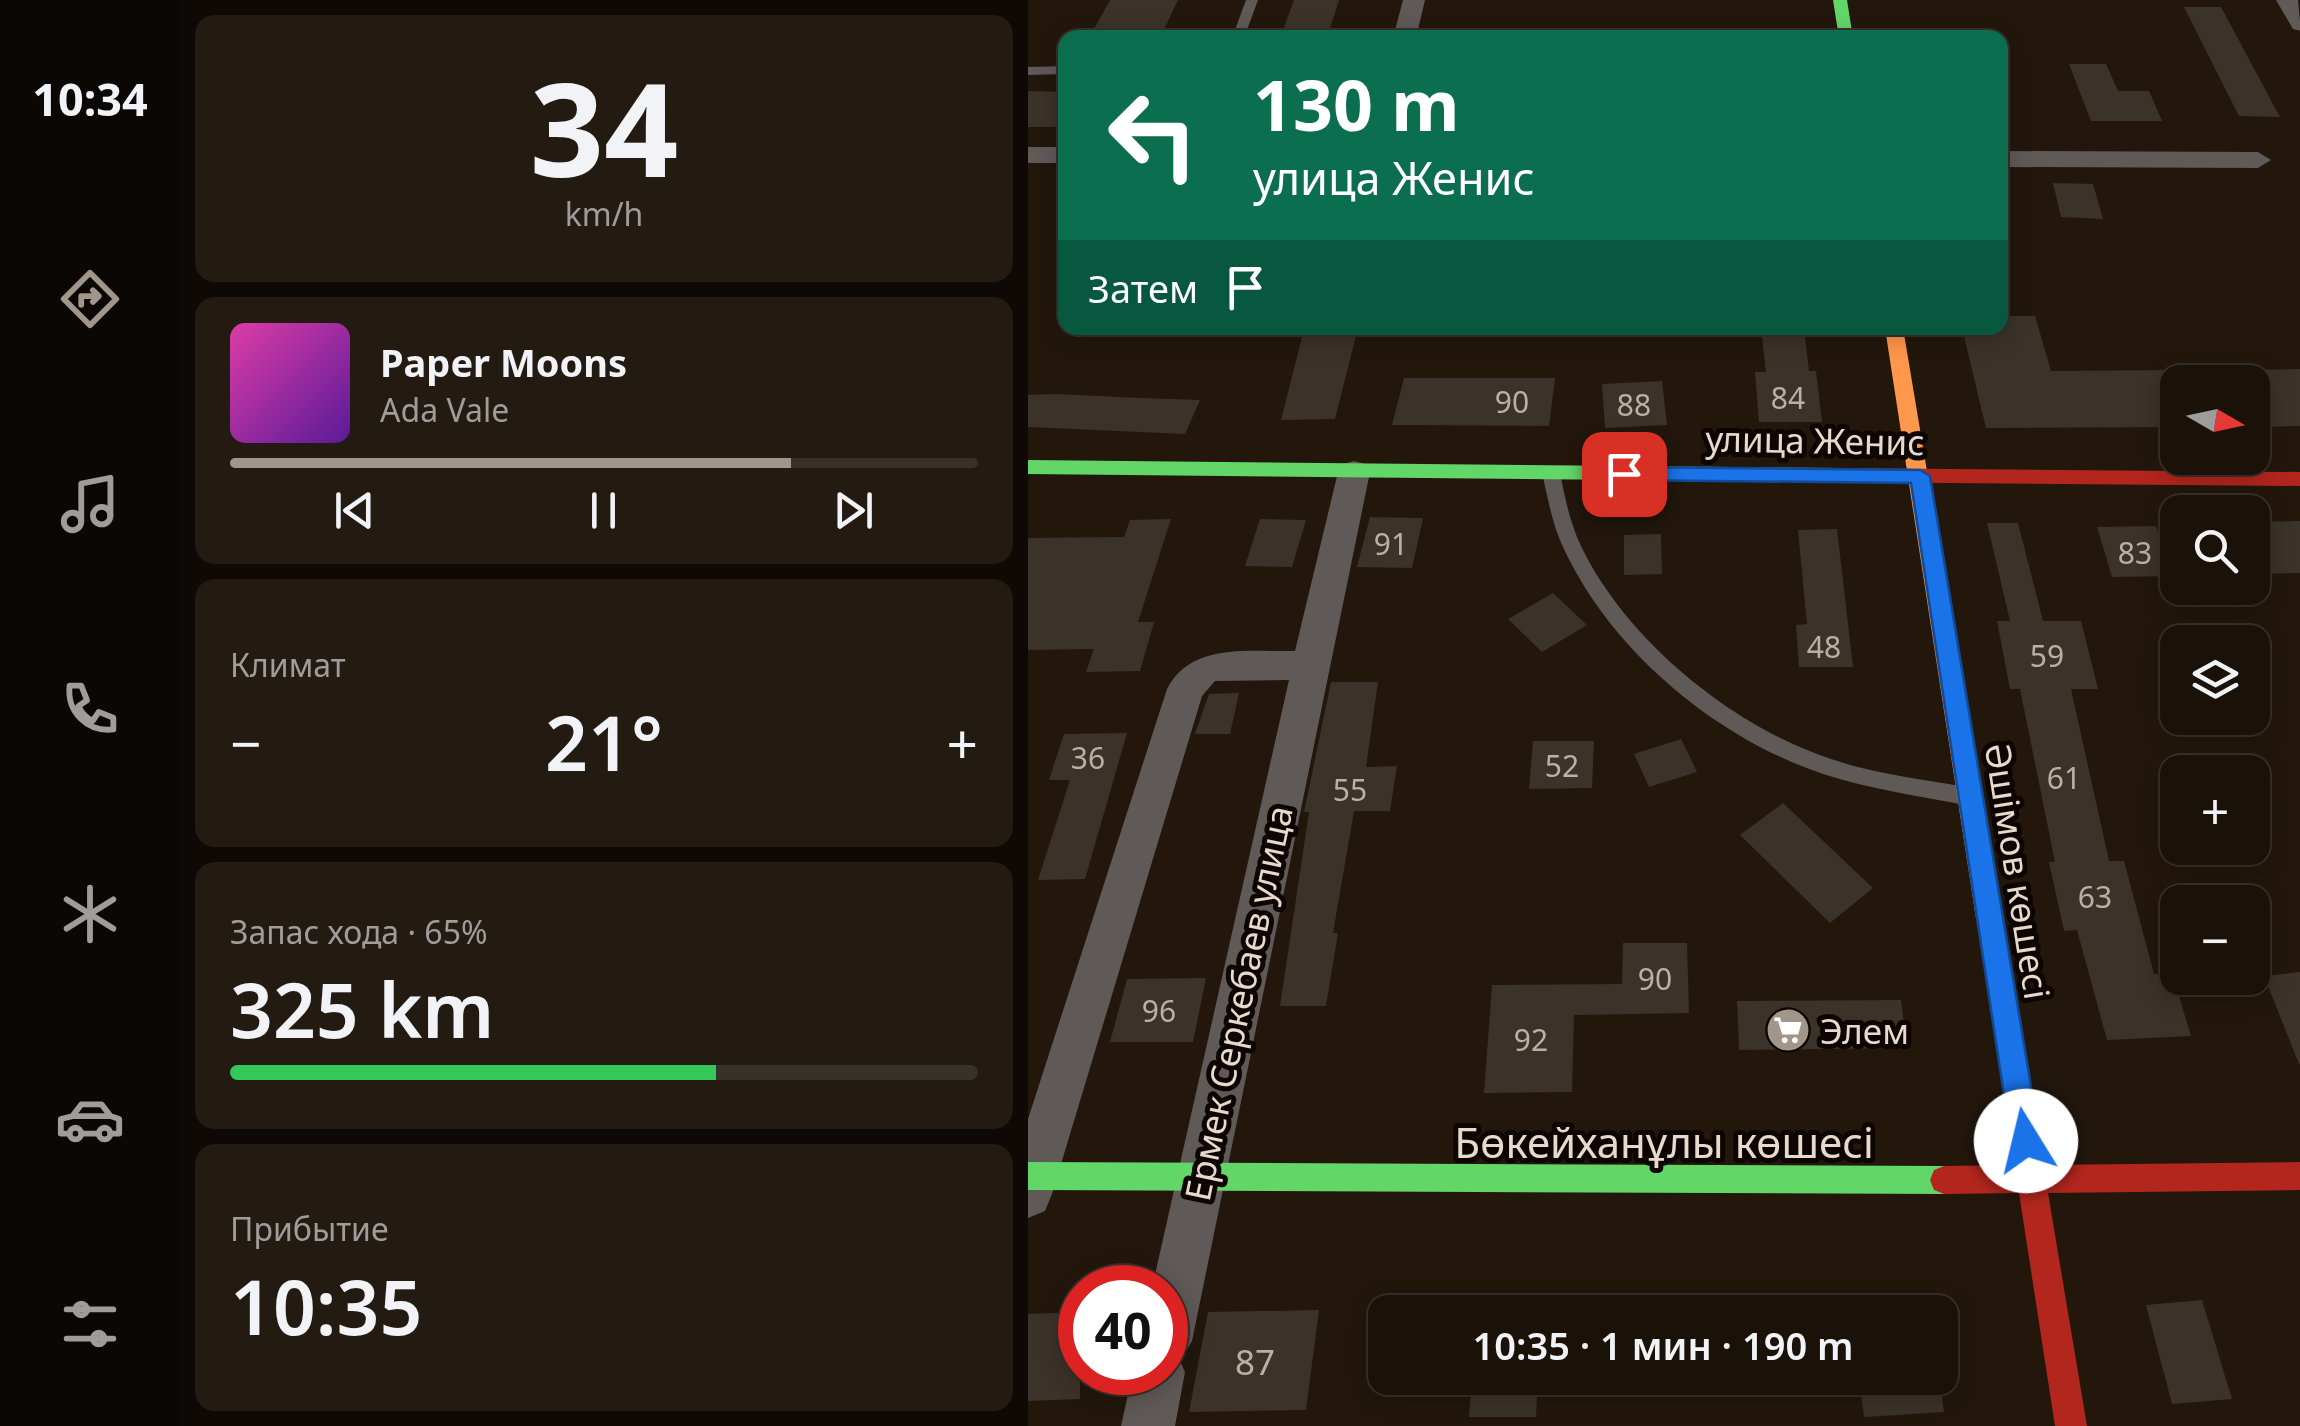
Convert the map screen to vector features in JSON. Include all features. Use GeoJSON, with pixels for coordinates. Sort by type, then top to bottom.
{"type":"FeatureCollection","features":[{"type":"Feature","properties":{"kind":"street"},"geometry":{"type":"LineString","coordinates":[[1406,30],[1414,0]]}},
{"type":"Feature","properties":{"kind":"street"},"geometry":{"type":"LineString","coordinates":[[1840,0],[1845,30]]}},
{"type":"Feature","properties":{"kind":"street"},"geometry":{"type":"LineString","coordinates":[[2287,0],[2300,24]]}},
{"type":"Feature","properties":{"kind":"street"},"geometry":{"type":"LineString","coordinates":[[1028,155],[1058,155]]}},
{"type":"Feature","properties":{"kind":"street"},"geometry":{"type":"LineString","coordinates":[[2008,159],[2258,160]]}},
{"type":"Feature","properties":{"kind":"street","name":"Әшімов көшесі"},"geometry":{"type":"LineString","coordinates":[[1895,335],[2072,1426]]}},
{"type":"Feature","properties":{"kind":"street","name":"улица Женис"},"geometry":{"type":"LineString","coordinates":[[1028,468],[2300,479]]}},
{"type":"Feature","properties":{"kind":"street","name":"Ермек Серкебаев улица"},"geometry":{"type":"LineString","coordinates":[[1182,1265],[1354,472]]}},
{"type":"Feature","properties":{"kind":"street"},"geometry":{"type":"LineString","coordinates":[[1030,1182],[1185,689],[1202,670],[1215,667],[1310,665]]}},
{"type":"Feature","properties":{"kind":"street","name":"Бөкейханұлы көшесі"},"geometry":{"type":"LineString","coordinates":[[1030,1182],[1200,1176],[2032,1180],[2300,1176]]}},
{"type":"Feature","properties":{"kind":"street"},"geometry":{"type":"LineString","coordinates":[[1148,1426],[1154,1395]]}},
{"type":"Feature","properties":{"kind":"lane"},"geometry":{"type":"LineString","coordinates":[[1241,30],[1252,0]]}},
{"type":"Feature","properties":{"kind":"lane"},"geometry":{"type":"LineString","coordinates":[[1028,70],[1058,70]]}},
{"type":"Feature","properties":{"kind":"lane"},"geometry":{"type":"LineString","coordinates":[[1551,473],[1573,550],[1617,614],[1673,674],[1742,726],[1822,765],[1872,779],[1970,796]]}},
{"type":"Feature","properties":{"kind":"building"},"geometry":{"type":"Polygon","coordinates":[[[1110,0],[1178,0],[1164,30],[1093,30],[1110,0]]]}},
{"type":"Feature","properties":{"kind":"building"},"geometry":{"type":"Polygon","coordinates":[[[1294,0],[1339,0],[1330,30],[1283,30],[1294,0]]]}},
{"type":"Feature","properties":{"kind":"building"},"geometry":{"type":"Polygon","coordinates":[[[2184,7],[2221,7],[2280,117],[2239,116],[2184,7]]]}},
{"type":"Feature","properties":{"kind":"building"},"geometry":{"type":"Polygon","coordinates":[[[2069,64],[2106,64],[2118,91],[2149,91],[2162,121],[2091,121],[2069,64]]]}},
{"type":"Feature","properties":{"kind":"building"},"geometry":{"type":"Polygon","coordinates":[[[1028,91],[1058,92],[1058,127],[1028,127],[1028,91]]]}},
{"type":"Feature","properties":{"kind":"building"},"geometry":{"type":"Polygon","coordinates":[[[2053,183],[2093,184],[2103,219],[2061,217],[2053,183]]]}},
{"type":"Feature","properties":{"kind":"building"},"geometry":{"type":"Polygon","coordinates":[[[2008,316],[2035,316],[2051,371],[2160,370],[2160,427],[1986,428],[1964,335],[2008,335],[2008,316]]]}},
{"type":"Feature","properties":{"kind":"building"},"geometry":{"type":"Polygon","coordinates":[[[1762,335],[1805,335],[1809,371],[1816,371],[1822,422],[1759,422],[1755,372],[1766,372],[1762,335]]]}},
{"type":"Feature","properties":{"kind":"building"},"geometry":{"type":"Polygon","coordinates":[[[1356,336],[1335,419],[1281,420],[1302,337],[1356,336]]]}},
{"type":"Feature","properties":{"kind":"building"},"geometry":{"type":"Polygon","coordinates":[[[2301,369],[2301,426],[2270,427],[2270,370],[2301,369]]]}},
{"type":"Feature","properties":{"kind":"building"},"geometry":{"type":"Polygon","coordinates":[[[1404,378],[1555,378],[1549,426],[1392,425],[1404,378]]]}},
{"type":"Feature","properties":{"kind":"building"},"geometry":{"type":"Polygon","coordinates":[[[1662,381],[1667,425],[1605,428],[1602,384],[1662,381]]]}},
{"type":"Feature","properties":{"kind":"building"},"geometry":{"type":"Polygon","coordinates":[[[1028,395],[1200,400],[1185,434],[1028,427],[1028,395]]]}},
{"type":"Feature","properties":{"kind":"building"},"geometry":{"type":"Polygon","coordinates":[[[1370,517],[1423,518],[1412,568],[1357,567],[1370,517]]]}},
{"type":"Feature","properties":{"kind":"building"},"geometry":{"type":"Polygon","coordinates":[[[1171,519],[1138,622],[1154,622],[1140,671],[1086,672],[1094,649],[1028,650],[1028,538],[1124,537],[1130,520],[1171,519]]]}},
{"type":"Feature","properties":{"kind":"building"},"geometry":{"type":"Polygon","coordinates":[[[1260,519],[1306,520],[1292,567],[1245,566],[1260,519]]]}},
{"type":"Feature","properties":{"kind":"building"},"geometry":{"type":"Polygon","coordinates":[[[2301,521],[2301,573],[2270,574],[2270,522],[2301,521]]]}},
{"type":"Feature","properties":{"kind":"building"},"geometry":{"type":"Polygon","coordinates":[[[1987,523],[2018,523],[2043,621],[2081,621],[2098,689],[2071,689],[2109,861],[2124,861],[2154,974],[2160,974],[2160,995],[2179,995],[2191,1036],[2107,1040],[2077,930],[2064,931],[2049,862],[2055,862],[2020,689],[2010,689],[1997,621],[2010,621],[1987,523]]]}},
{"type":"Feature","properties":{"kind":"building"},"geometry":{"type":"Polygon","coordinates":[[[2156,526],[2160,537],[2160,576],[2112,577],[2097,527],[2156,526]]]}},
{"type":"Feature","properties":{"kind":"building"},"geometry":{"type":"Polygon","coordinates":[[[1837,529],[1853,667],[1799,667],[1796,625],[1807,624],[1798,530],[1837,529]]]}},
{"type":"Feature","properties":{"kind":"building"},"geometry":{"type":"Polygon","coordinates":[[[1661,534],[1662,574],[1624,575],[1624,535],[1661,534]]]}},
{"type":"Feature","properties":{"kind":"building"},"geometry":{"type":"Polygon","coordinates":[[[1553,593],[1587,625],[1542,652],[1508,619],[1553,593]]]}},
{"type":"Feature","properties":{"kind":"building"},"geometry":{"type":"Polygon","coordinates":[[[1331,682],[1378,682],[1366,767],[1397,766],[1390,811],[1354,811],[1333,933],[1338,933],[1326,1006],[1280,1006],[1309,812],[1304,812],[1331,682]]]}},
{"type":"Feature","properties":{"kind":"building"},"geometry":{"type":"Polygon","coordinates":[[[1239,693],[1230,734],[1195,734],[1209,694],[1239,693]]]}},
{"type":"Feature","properties":{"kind":"building"},"geometry":{"type":"Polygon","coordinates":[[[1127,733],[1085,879],[1038,880],[1070,780],[1049,780],[1064,734],[1127,733]]]}},
{"type":"Feature","properties":{"kind":"building"},"geometry":{"type":"Polygon","coordinates":[[[1681,739],[1697,772],[1649,787],[1634,754],[1681,739]]]}},
{"type":"Feature","properties":{"kind":"building"},"geometry":{"type":"Polygon","coordinates":[[[1533,741],[1594,741],[1592,788],[1529,789],[1533,741]]]}},
{"type":"Feature","properties":{"kind":"building"},"geometry":{"type":"Polygon","coordinates":[[[1783,803],[1873,888],[1830,923],[1740,835],[1783,803]]]}},
{"type":"Feature","properties":{"kind":"building"},"geometry":{"type":"Polygon","coordinates":[[[1623,943],[1687,943],[1689,1013],[1574,1015],[1572,1092],[1484,1093],[1492,985],[1622,984],[1623,943]]]}},
{"type":"Feature","properties":{"kind":"building"},"geometry":{"type":"Polygon","coordinates":[[[2301,972],[2301,1064],[2270,991],[2270,975],[2301,972]]]}},
{"type":"Feature","properties":{"kind":"building"},"geometry":{"type":"Polygon","coordinates":[[[1206,978],[1193,1042],[1110,1042],[1127,979],[1206,978]]]}},
{"type":"Feature","properties":{"kind":"building"},"geometry":{"type":"Polygon","coordinates":[[[1901,1000],[1907,1048],[1739,1050],[1737,1001],[1901,1000]]]}},
{"type":"Feature","properties":{"kind":"building"},"geometry":{"type":"Polygon","coordinates":[[[2202,1300],[2232,1399],[2172,1404],[2146,1305],[2202,1300]]]}},
{"type":"Feature","properties":{"kind":"building"},"geometry":{"type":"Polygon","coordinates":[[[1319,1310],[1306,1410],[1189,1412],[1208,1312],[1319,1310]]]}},
{"type":"Feature","properties":{"kind":"building"},"geometry":{"type":"Polygon","coordinates":[[[1058,1313],[1058,1395],[1080,1395],[1080,1399],[1028,1401],[1028,1314],[1058,1313]]]}},
{"type":"Feature","properties":{"kind":"building"},"geometry":{"type":"Polygon","coordinates":[[[1471,1395],[1537,1395],[1536,1417],[1469,1417],[1471,1395]]]}},
{"type":"Feature","properties":{"kind":"building"},"geometry":{"type":"Polygon","coordinates":[[[1861,1395],[1942,1395],[1944,1412],[1864,1417],[1861,1395]]]}},
{"type":"Feature","properties":{"kind":"traffic: fast"},"geometry":{"type":"LineString","coordinates":[[1840,0],[1845,30]]}},
{"type":"Feature","properties":{"kind":"traffic: fast"},"geometry":{"type":"LineString","coordinates":[[1028,467],[1838,475]]}},
{"type":"Feature","properties":{"kind":"traffic: fast"},"geometry":{"type":"LineString","coordinates":[[1028,1176],[1944,1180]]}},
{"type":"Feature","properties":{"kind":"traffic: slow"},"geometry":{"type":"LineString","coordinates":[[1895,335],[1989,918]]}},
{"type":"Feature","properties":{"kind":"traffic: jam"},"geometry":{"type":"LineString","coordinates":[[1838,475],[2301,479]]}},
{"type":"Feature","properties":{"kind":"traffic: jam"},"geometry":{"type":"LineString","coordinates":[[1989,918],[2071,1426]]}},
{"type":"Feature","properties":{"kind":"traffic: jam"},"geometry":{"type":"LineString","coordinates":[[1944,1180],[2301,1176]]}},
{"type":"Feature","properties":{"kind":"place","name":"Элем"},"geometry":{"type":"Point","coordinates":[1788,1030]}},
{"type":"Feature","properties":{"kind":"route"},"geometry":{"type":"LineString","coordinates":[[1624,474],[1920,476],[2026,1141]]}}]}
